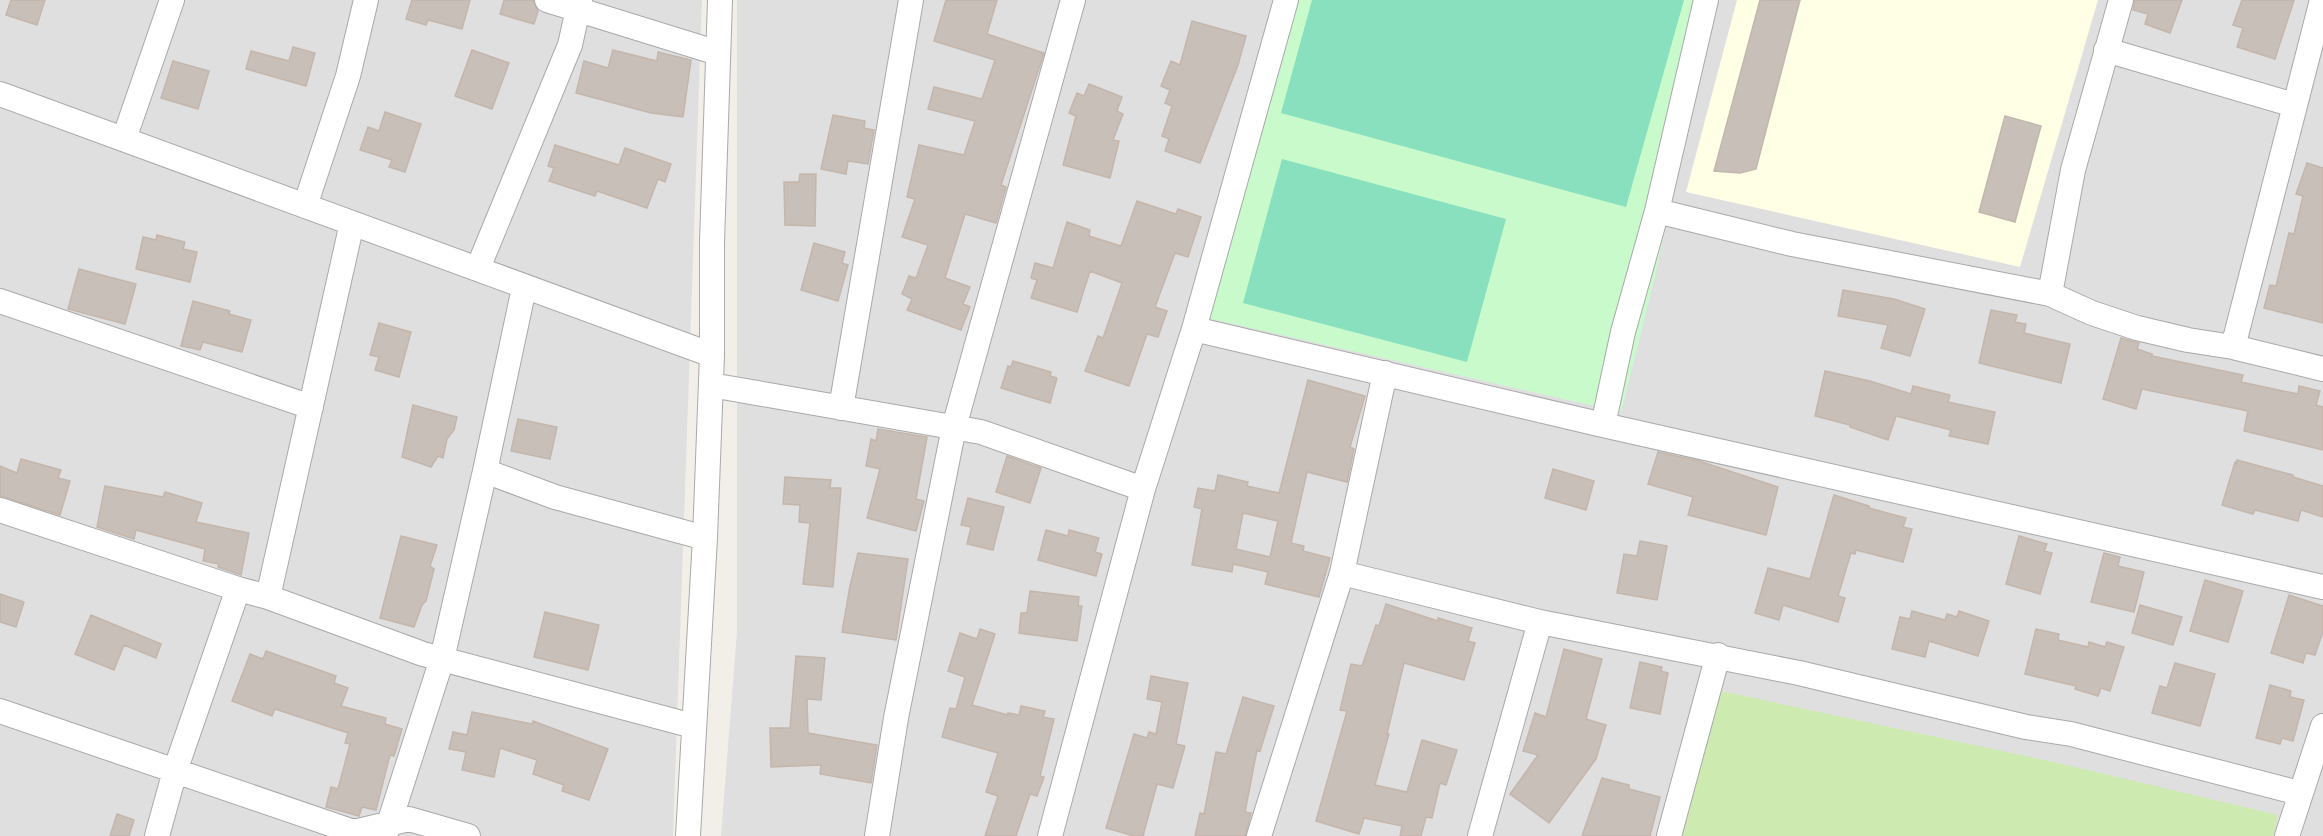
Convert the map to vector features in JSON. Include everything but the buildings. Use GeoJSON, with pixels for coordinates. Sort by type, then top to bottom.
{"type":"FeatureCollection","features":[{"type":"Feature","properties":{"kind":"street"},"geometry":{"type":"LineString","coordinates":[[124,139],[172,0]]}},
{"type":"Feature","properties":{"kind":"street"},"geometry":{"type":"LineString","coordinates":[[305,206],[348,76],[366,0]]}},
{"type":"Feature","properties":{"kind":"street"},"geometry":{"type":"LineString","coordinates":[[547,0],[579,5],[718,53]]}},
{"type":"Feature","properties":{"kind":"street"},"geometry":{"type":"LineString","coordinates":[[688,836],[705,538],[711,385],[712,242],[720,0]]}},
{"type":"Feature","properties":{"kind":"street"},"geometry":{"type":"LineString","coordinates":[[841,408],[911,0]]}},
{"type":"Feature","properties":{"kind":"street"},"geometry":{"type":"LineString","coordinates":[[877,836],[896,718],[954,427],[1073,0]]}},
{"type":"Feature","properties":{"kind":"street"},"geometry":{"type":"LineString","coordinates":[[1050,836],[1143,489],[1194,329],[1286,0]]}},
{"type":"Feature","properties":{"kind":"street"},"geometry":{"type":"LineString","coordinates":[[1603,425],[1623,332],[1658,211],[1706,0]]}},
{"type":"Feature","properties":{"kind":"street"},"geometry":{"type":"LineString","coordinates":[[2050,294],[2073,170],[2121,0]]}},
{"type":"Feature","properties":{"kind":"street"},"geometry":{"type":"LineString","coordinates":[[2233,347],[2322,0]]}},
{"type":"Feature","properties":{"kind":"street"},"geometry":{"type":"LineString","coordinates":[[478,268],[570,45],[579,5]]}},
{"type":"Feature","properties":{"kind":"street"},"geometry":{"type":"LineString","coordinates":[[2106,50],[2294,105]]}},
{"type":"Feature","properties":{"kind":"street"},"geometry":{"type":"LineString","coordinates":[[0,94],[712,356]]}},
{"type":"Feature","properties":{"kind":"street"},"geometry":{"type":"LineString","coordinates":[[1658,211],[1792,244],[2050,294],[2092,313],[2137,328],[2188,340],[2233,347],[2323,369]]}},
{"type":"Feature","properties":{"kind":"street"},"geometry":{"type":"LineString","coordinates":[[268,597],[352,223]]}},
{"type":"Feature","properties":{"kind":"street"},"geometry":{"type":"LineString","coordinates":[[388,830],[442,659],[486,471],[524,288]]}},
{"type":"Feature","properties":{"kind":"street"},"geometry":{"type":"LineString","coordinates":[[0,301],[311,407]]}},
{"type":"Feature","properties":{"kind":"street"},"geometry":{"type":"LineString","coordinates":[[1194,329],[1603,425],[2323,587]]}},
{"type":"Feature","properties":{"kind":"street"},"geometry":{"type":"LineString","coordinates":[[1259,836],[1342,573],[1385,373]]}},
{"type":"Feature","properties":{"kind":"street"},"geometry":{"type":"LineString","coordinates":[[711,385],[981,432],[1143,489]]}},
{"type":"Feature","properties":{"kind":"street"},"geometry":{"type":"LineString","coordinates":[[486,471],[555,497],[705,538]]}},
{"type":"Feature","properties":{"kind":"street"},"geometry":{"type":"LineString","coordinates":[[0,510],[268,597],[442,659],[693,726]]}},
{"type":"Feature","properties":{"kind":"street"},"geometry":{"type":"LineString","coordinates":[[1342,573],[1540,622],[1799,673],[2026,727],[2071,734],[2299,793]]}},
{"type":"Feature","properties":{"kind":"street"},"geometry":{"type":"LineString","coordinates":[[157,836],[175,771],[238,589]]}},
{"type":"Feature","properties":{"kind":"street"},"geometry":{"type":"LineString","coordinates":[[1480,836],[1540,622]]}},
{"type":"Feature","properties":{"kind":"street"},"geometry":{"type":"LineString","coordinates":[[1669,836],[1718,656]]}},
{"type":"Feature","properties":{"kind":"street"},"geometry":{"type":"LineString","coordinates":[[0,711],[354,832],[388,830],[409,819],[468,836]]}},
{"type":"Feature","properties":{"kind":"street"},"geometry":{"type":"LineString","coordinates":[[2287,836],[2299,793],[2323,726]]}},
{"type":"Feature","properties":{"kind":"shaded area"},"geometry":{"type":"Polygon","coordinates":[[[0,0],[702,0],[673,836],[0,836],[0,0]]]}},
{"type":"Feature","properties":{"kind":"shaded area"},"geometry":{"type":"Polygon","coordinates":[[[737,0],[2323,0],[2323,836],[721,836],[737,632],[737,0]]]}},
{"type":"Feature","properties":{"kind":"shaded area"},"geometry":{"type":"Polygon","coordinates":[[[1737,0],[2098,0],[2020,267],[1686,192],[1737,0]]]}},
{"type":"Feature","properties":{"kind":"green space"},"geometry":{"type":"Polygon","coordinates":[[[1292,0],[1714,0],[1656,272],[1621,412],[1207,318],[1292,0]]]}},
{"type":"Feature","properties":{"kind":"green space"},"geometry":{"type":"Polygon","coordinates":[[[1312,0],[1684,0],[1626,207],[1281,113],[1312,0]]]}},
{"type":"Feature","properties":{"kind":"green space"},"geometry":{"type":"Polygon","coordinates":[[[1282,159],[1506,219],[1467,362],[1243,303],[1282,159]]]}},
{"type":"Feature","properties":{"kind":"green space"},"geometry":{"type":"Polygon","coordinates":[[[1707,688],[2058,763],[2278,815],[2273,836],[1667,836],[1707,688]]]}}]}
